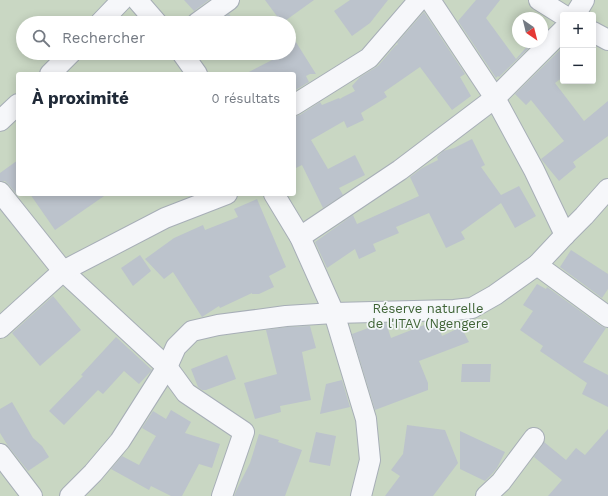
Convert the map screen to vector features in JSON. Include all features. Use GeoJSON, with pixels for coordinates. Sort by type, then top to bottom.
{"type":"FeatureCollection","features":[{"type":"Feature","properties":{"kind":"street"},"geometry":{"type":"LineString","coordinates":[[107,16],[122,0]]}},
{"type":"Feature","properties":{"kind":"street"},"geometry":{"type":"LineString","coordinates":[[137,0],[151,16]]}},
{"type":"Feature","properties":{"kind":"street"},"geometry":{"type":"LineString","coordinates":[[207,16],[229,0]]}},
{"type":"Feature","properties":{"kind":"street"},"geometry":{"type":"LineString","coordinates":[[296,105],[369,58],[419,0]]}},
{"type":"Feature","properties":{"kind":"street"},"geometry":{"type":"LineString","coordinates":[[430,0],[495,98],[534,170],[565,235]]}},
{"type":"Feature","properties":{"kind":"street"},"geometry":{"type":"LineString","coordinates":[[539,0],[560,13]]}},
{"type":"Feature","properties":{"kind":"street"},"geometry":{"type":"LineString","coordinates":[[577,12],[584,0]]}},
{"type":"Feature","properties":{"kind":"street"},"geometry":{"type":"LineString","coordinates":[[300,237],[400,170],[495,98],[560,33]]}},
{"type":"Feature","properties":{"kind":"street"},"geometry":{"type":"LineString","coordinates":[[596,34],[608,40]]}},
{"type":"Feature","properties":{"kind":"street"},"geometry":{"type":"LineString","coordinates":[[52,72],[64,60]]}},
{"type":"Feature","properties":{"kind":"street"},"geometry":{"type":"LineString","coordinates":[[187,60],[196,72]]}},
{"type":"Feature","properties":{"kind":"street"},"geometry":{"type":"LineString","coordinates":[[0,120],[16,106]]}},
{"type":"Feature","properties":{"kind":"street"},"geometry":{"type":"LineString","coordinates":[[70,496],[93,473],[120,441],[166,367],[176,347],[192,331],[218,325],[286,316],[334,313],[454,310],[472,308],[495,296],[537,265],[608,189]]}},
{"type":"Feature","properties":{"kind":"street"},"geometry":{"type":"LineString","coordinates":[[0,192],[63,271],[166,367],[186,393],[244,432],[222,496]]}},
{"type":"Feature","properties":{"kind":"street"},"geometry":{"type":"LineString","coordinates":[[0,328],[63,271],[165,218],[222,196]]}},
{"type":"Feature","properties":{"kind":"street"},"geometry":{"type":"LineString","coordinates":[[275,196],[300,237],[334,313],[366,419],[370,460],[361,496]]}},
{"type":"Feature","properties":{"kind":"street"},"geometry":{"type":"LineString","coordinates":[[537,265],[608,317]]}},
{"type":"Feature","properties":{"kind":"street"},"geometry":{"type":"LineString","coordinates":[[486,496],[501,482],[534,438]]}},
{"type":"Feature","properties":{"kind":"street"},"geometry":{"type":"LineString","coordinates":[[0,454],[32,496]]}},
{"type":"Feature","properties":{"kind":"green space","name":"Réserve naturelle de l'ITAV (Ngengere"},"geometry":{"type":"Polygon","coordinates":[[[0,0],[608,0],[608,496],[0,496],[0,0]]]}},
{"type":"Feature","properties":{"kind":"building"},"geometry":{"type":"Polygon","coordinates":[[[184,0],[209,0],[194,11],[184,0]]]}},
{"type":"Feature","properties":{"kind":"building"},"geometry":{"type":"Polygon","coordinates":[[[265,0],[314,0],[292,16],[277,16],[265,0]]]}},
{"type":"Feature","properties":{"kind":"building"},"geometry":{"type":"Polygon","coordinates":[[[350,0],[388,0],[370,23],[352,36],[334,11],[350,0]]]}},
{"type":"Feature","properties":{"kind":"building"},"geometry":{"type":"Polygon","coordinates":[[[476,0],[500,0],[486,18],[516,59],[526,48],[529,48],[499,77],[498,76],[496,78],[458,21],[476,0]]]}},
{"type":"Feature","properties":{"kind":"building"},"geometry":{"type":"Polygon","coordinates":[[[424,12],[465,74],[460,77],[471,96],[452,110],[420,67],[384,92],[387,97],[361,113],[364,120],[347,128],[344,121],[311,140],[328,169],[355,155],[365,175],[339,188],[343,195],[323,208],[302,165],[296,168],[296,116],[300,115],[320,102],[322,105],[339,98],[340,99],[355,91],[352,86],[360,77],[378,66],[398,44],[397,43],[424,12]]]}},
{"type":"Feature","properties":{"kind":"building"},"geometry":{"type":"Polygon","coordinates":[[[296,42],[316,74],[306,76],[309,82],[296,90],[296,72],[249,72],[272,60],[296,60],[296,42]]]}},
{"type":"Feature","properties":{"kind":"building"},"geometry":{"type":"Polygon","coordinates":[[[560,50],[560,79],[555,83],[584,121],[608,101],[608,136],[573,162],[576,167],[559,181],[541,159],[564,141],[531,100],[526,105],[515,94],[560,50]]]}},
{"type":"Feature","properties":{"kind":"building"},"geometry":{"type":"Polygon","coordinates":[[[472,139],[485,165],[481,167],[501,195],[519,186],[536,216],[515,228],[501,203],[461,232],[465,239],[446,248],[429,213],[396,227],[399,233],[373,244],[376,251],[359,259],[355,249],[327,268],[315,242],[353,215],[357,224],[419,196],[410,177],[422,168],[438,160],[437,157],[443,151],[454,148],[472,139]]]}},
{"type":"Feature","properties":{"kind":"building"},"geometry":{"type":"Polygon","coordinates":[[[16,161],[16,194],[5,181],[0,181],[0,173],[16,161]]]}},
{"type":"Feature","properties":{"kind":"building"},"geometry":{"type":"Polygon","coordinates":[[[31,196],[104,196],[55,230],[31,196]]]}},
{"type":"Feature","properties":{"kind":"building"},"geometry":{"type":"Polygon","coordinates":[[[257,199],[286,267],[269,276],[274,287],[259,294],[252,293],[220,308],[219,306],[202,317],[173,272],[164,279],[145,259],[174,238],[203,225],[205,230],[238,217],[234,209],[257,199]]]}},
{"type":"Feature","properties":{"kind":"building"},"geometry":{"type":"Polygon","coordinates":[[[571,250],[608,274],[608,289],[602,298],[560,267],[571,250]]]}},
{"type":"Feature","properties":{"kind":"building"},"geometry":{"type":"Polygon","coordinates":[[[140,255],[151,271],[133,286],[121,268],[140,255]]]}},
{"type":"Feature","properties":{"kind":"building"},"geometry":{"type":"Polygon","coordinates":[[[537,284],[546,289],[547,287],[601,326],[606,328],[583,362],[608,375],[608,407],[582,394],[587,383],[540,351],[543,346],[520,330],[533,311],[523,305],[537,284]]]}},
{"type":"Feature","properties":{"kind":"building"},"geometry":{"type":"Polygon","coordinates":[[[53,296],[81,330],[40,366],[12,333],[53,296]]]}},
{"type":"Feature","properties":{"kind":"building"},"geometry":{"type":"Polygon","coordinates":[[[432,322],[437,322],[442,336],[461,327],[469,342],[419,361],[428,383],[428,390],[375,410],[352,334],[382,323],[386,323],[391,338],[432,322]]]}},
{"type":"Feature","properties":{"kind":"building"},"geometry":{"type":"Polygon","coordinates":[[[310,326],[316,348],[302,352],[311,400],[280,406],[281,412],[255,419],[244,383],[277,374],[266,330],[310,326]]]}},
{"type":"Feature","properties":{"kind":"building"},"geometry":{"type":"Polygon","coordinates":[[[116,337],[152,370],[139,384],[124,371],[103,394],[98,390],[64,425],[49,411],[83,376],[81,375],[116,337]]]}},
{"type":"Feature","properties":{"kind":"building"},"geometry":{"type":"Polygon","coordinates":[[[227,355],[236,379],[206,390],[202,390],[198,387],[191,369],[227,355]]]}},
{"type":"Feature","properties":{"kind":"building"},"geometry":{"type":"Polygon","coordinates":[[[462,364],[491,364],[490,382],[461,382],[462,364]]]}},
{"type":"Feature","properties":{"kind":"building"},"geometry":{"type":"Polygon","coordinates":[[[342,380],[350,407],[320,414],[326,384],[342,380]]]}},
{"type":"Feature","properties":{"kind":"building"},"geometry":{"type":"Polygon","coordinates":[[[12,402],[33,438],[42,446],[49,457],[28,471],[8,446],[0,433],[0,409],[12,402]]]}},
{"type":"Feature","properties":{"kind":"building"},"geometry":{"type":"Polygon","coordinates":[[[171,410],[191,422],[185,433],[220,444],[212,468],[199,464],[182,496],[171,496],[151,486],[149,490],[111,469],[122,456],[139,465],[156,436],[142,428],[153,411],[166,419],[171,410]]]}},
{"type":"Feature","properties":{"kind":"building"},"geometry":{"type":"Polygon","coordinates":[[[407,425],[445,430],[458,463],[433,496],[385,496],[400,476],[391,470],[403,454],[407,425]]]}},
{"type":"Feature","properties":{"kind":"building"},"geometry":{"type":"Polygon","coordinates":[[[608,429],[608,496],[548,496],[562,480],[534,457],[544,442],[566,460],[576,448],[585,455],[608,429]]]}},
{"type":"Feature","properties":{"kind":"building"},"geometry":{"type":"Polygon","coordinates":[[[460,431],[505,452],[497,468],[485,481],[460,469],[460,431]]]}},
{"type":"Feature","properties":{"kind":"building"},"geometry":{"type":"Polygon","coordinates":[[[316,432],[336,436],[330,466],[309,462],[316,432]]]}},
{"type":"Feature","properties":{"kind":"building"},"geometry":{"type":"Polygon","coordinates":[[[259,434],[279,440],[278,442],[302,450],[285,496],[234,496],[250,463],[259,434]]]}}]}
